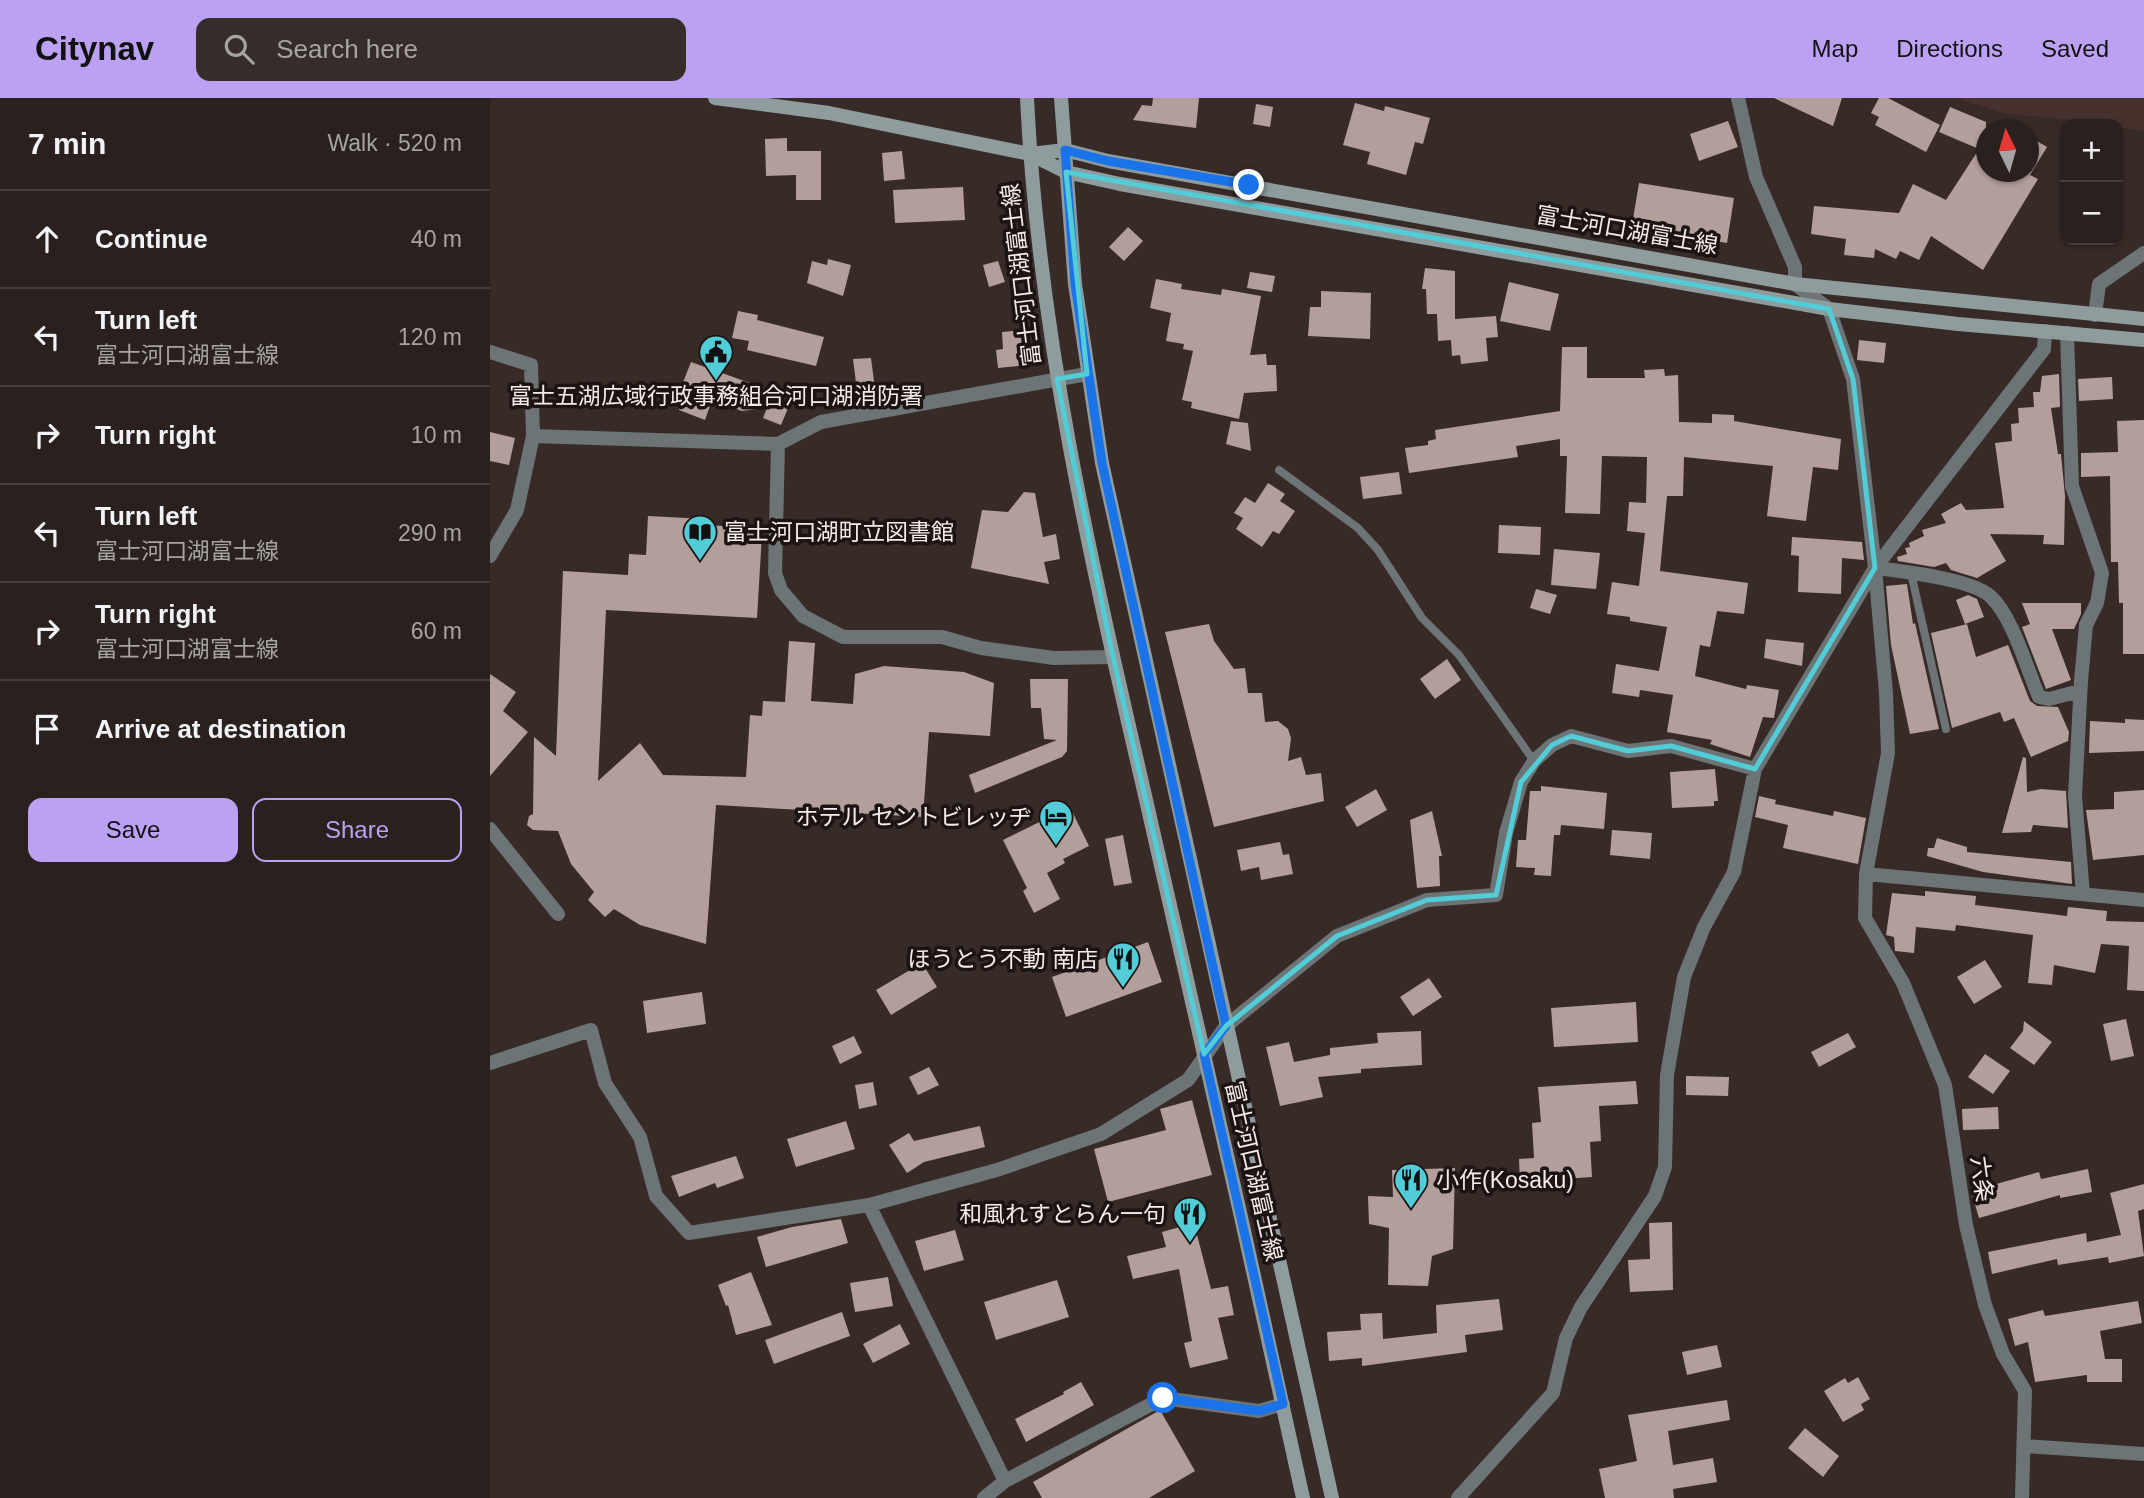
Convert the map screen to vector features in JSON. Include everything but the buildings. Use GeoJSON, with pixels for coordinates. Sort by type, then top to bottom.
{"type":"FeatureCollection","features":[{"type":"Feature","properties":{"kind":"main road"},"geometry":{"type":"LineString","coordinates":[[715,98],[829,113],[1030,154]]}},
{"type":"Feature","properties":{"kind":"main road","name":"富士河口湖富士線"},"geometry":{"type":"LineString","coordinates":[[1027,98],[1030,154],[1057,379],[1072,467],[1303,1498]]}},
{"type":"Feature","properties":{"kind":"main road","name":"富士河口湖富士線"},"geometry":{"type":"LineString","coordinates":[[1061,98],[1075,284],[1087,374],[1140,642],[1332,1498]]}},
{"type":"Feature","properties":{"kind":"main road","name":"富士河口湖富士線"},"geometry":{"type":"LineString","coordinates":[[1030,154],[1065,150],[1108,161],[1796,284],[2144,319]]}},
{"type":"Feature","properties":{"kind":"main road","name":"富士河口湖富士線"},"geometry":{"type":"LineString","coordinates":[[1030,154],[1066,172],[1147,189],[1829,309],[2144,340]]}},
{"type":"Feature","properties":{"kind":"street"},"geometry":{"type":"LineString","coordinates":[[1738,98],[1756,177],[1795,267],[1796,284],[1829,309]]}},
{"type":"Feature","properties":{"kind":"street"},"geometry":{"type":"LineString","coordinates":[[2095,315],[2099,284],[2144,253]]}},
{"type":"Feature","properties":{"kind":"street","name":"六条"},"geometry":{"type":"LineString","coordinates":[[1829,309],[1853,379],[1875,568],[1886,693],[1888,753],[1867,874],[1865,918],[1903,983],[1945,1086],[1966,1225],[1985,1305],[2003,1354],[2025,1391],[2022,1498]]}},
{"type":"Feature","properties":{"kind":"street"},"geometry":{"type":"LineString","coordinates":[[1458,1498],[1553,1393],[1566,1338],[1581,1307],[1655,1196],[1665,1167],[1667,1075],[1684,977],[1704,927],[1734,872],[1755,769],[1875,568],[2044,349],[2045,331]]}},
{"type":"Feature","properties":{"kind":"street"},"geometry":{"type":"LineString","coordinates":[[2067,333],[2072,486],[2102,573],[2097,603],[2086,625],[2080,691],[2075,796],[2083,894]]}},
{"type":"Feature","properties":{"kind":"street"},"geometry":{"type":"LineString","coordinates":[[490,352],[531,365],[533,436],[517,510],[490,556]]}},
{"type":"Feature","properties":{"kind":"street"},"geometry":{"type":"LineString","coordinates":[[533,436],[778,444],[821,422],[1087,374]]}},
{"type":"Feature","properties":{"kind":"street"},"geometry":{"type":"LineString","coordinates":[[778,444],[775,573],[781,590],[803,616],[843,637],[942,637],[981,648],[1054,658],[1113,657]]}},
{"type":"Feature","properties":{"kind":"street"},"geometry":{"type":"LineString","coordinates":[[1875,568],[1911,573],[1983,591],[1992,597],[2011,630],[2039,698],[2049,699],[2080,691]]}},
{"type":"Feature","properties":{"kind":"street"},"geometry":{"type":"LineString","coordinates":[[490,1063],[590,1030],[605,1083],[639,1137],[656,1196],[689,1233],[869,1205],[997,1170],[1101,1134],[1188,1080],[1226,1026],[1337,936],[1427,900],[1496,895],[1510,820],[1521,782],[1534,761],[1552,745],[1571,736],[1628,751],[1671,746],[1755,769]]}},
{"type":"Feature","properties":{"kind":"street"},"geometry":{"type":"LineString","coordinates":[[490,829],[558,914]]}},
{"type":"Feature","properties":{"kind":"street"},"geometry":{"type":"LineString","coordinates":[[1867,874],[2144,900]]}},
{"type":"Feature","properties":{"kind":"street"},"geometry":{"type":"LineString","coordinates":[[869,1205],[1004,1481]]}},
{"type":"Feature","properties":{"kind":"street"},"geometry":{"type":"LineString","coordinates":[[984,1498],[1004,1481],[1163,1398],[1259,1411],[1283,1404]]}},
{"type":"Feature","properties":{"kind":"street"},"geometry":{"type":"LineString","coordinates":[[2025,1446],[2144,1454]]}},
{"type":"Feature","properties":{"kind":"lane"},"geometry":{"type":"LineString","coordinates":[[1279,470],[1358,528],[1378,550],[1422,618],[1459,655],[1534,761]]}},
{"type":"Feature","properties":{"kind":"lane"},"geometry":{"type":"LineString","coordinates":[[1911,573],[1946,729]]}},
{"type":"Feature","properties":{"kind":"highlighted area"},"geometry":{"type":"Polygon","coordinates":[[[1066,172],[1829,309],[1853,379],[1875,568],[1755,769],[1671,746],[1628,751],[1571,736],[1552,745],[1521,782],[1496,895],[1427,900],[1337,936],[1226,1026],[1204,1054],[1111,648],[1057,379],[1087,374],[1066,172]]]}},
{"type":"Feature","properties":{"kind":"shaded area"},"geometry":{"type":"Polygon","coordinates":[[[1955,98],[2144,98],[2144,131],[2123,128],[2123,119],[2063,119],[2008,114],[1955,98]]]}},
{"type":"Feature","properties":{"kind":"place","name":"富士五湖広域行政事務組合河口湖消防署"},"geometry":{"type":"Point","coordinates":[716,382]}},
{"type":"Feature","properties":{"kind":"place","name":"富士河口湖町立図書館"},"geometry":{"type":"Point","coordinates":[700,562]}},
{"type":"Feature","properties":{"kind":"place","name":"ホテル セントビレッヂ"},"geometry":{"type":"Point","coordinates":[1056,847]}},
{"type":"Feature","properties":{"kind":"place","name":"ほうとう不動 南店"},"geometry":{"type":"Point","coordinates":[1123,989]}},
{"type":"Feature","properties":{"kind":"place","name":"小作(Kosaku)"},"geometry":{"type":"Point","coordinates":[1411,1210]}},
{"type":"Feature","properties":{"kind":"place","name":"和風れすとらん一句"},"geometry":{"type":"Point","coordinates":[1190,1244]}},
{"type":"Feature","properties":{"kind":"route"},"geometry":{"type":"LineString","coordinates":[[1163,1398],[1259,1411],[1283,1404],[1204,1054],[1226,1026],[1102,463],[1075,284],[1065,150],[1108,161],[1249,185]]}}]}
